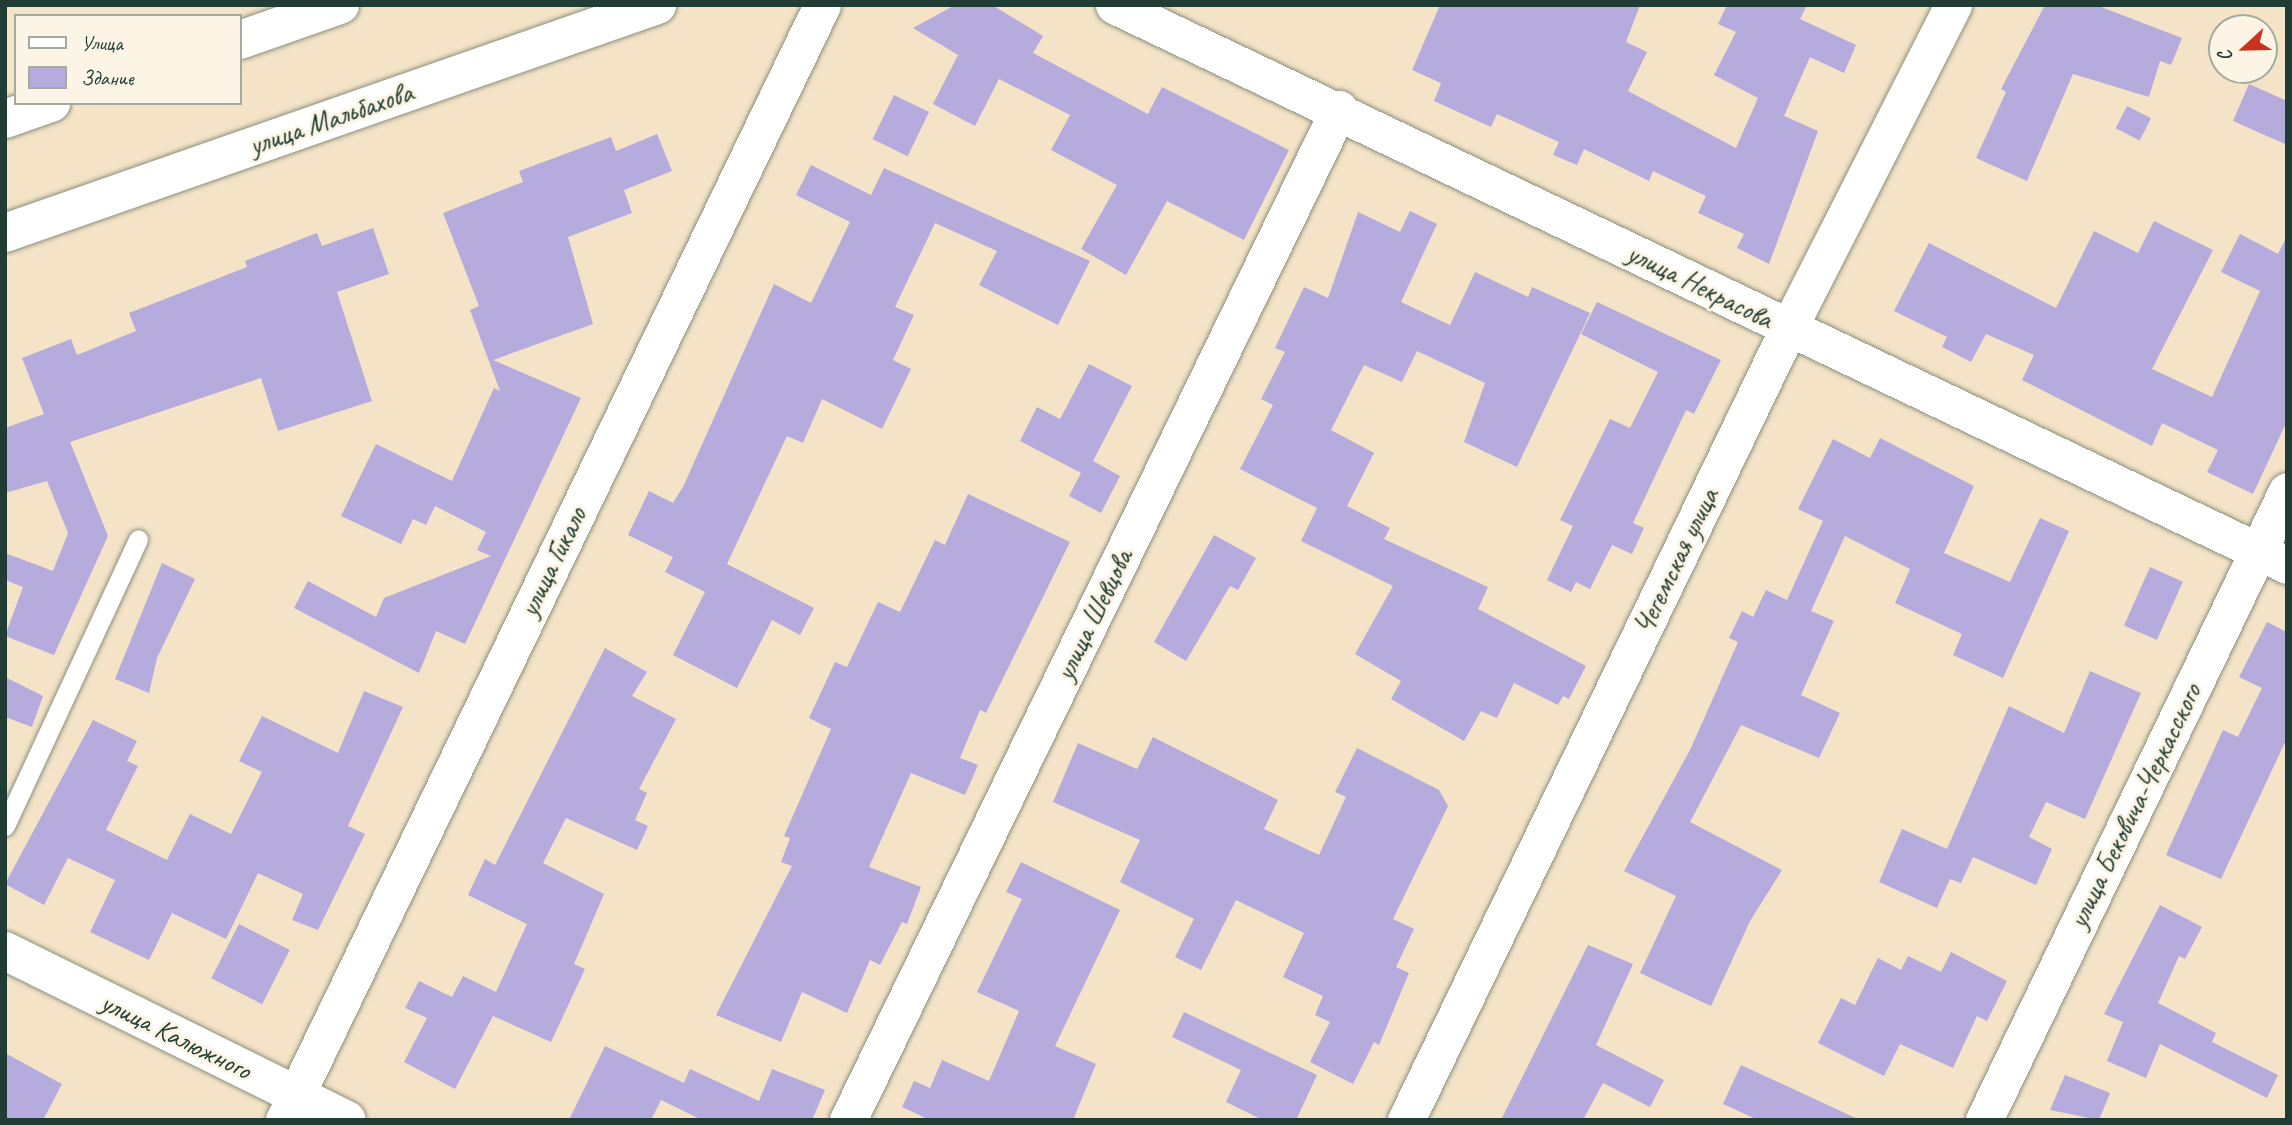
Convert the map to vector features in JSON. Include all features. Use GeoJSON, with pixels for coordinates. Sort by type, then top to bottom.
{"type":"FeatureCollection","features":[{"type":"Feature","properties":{"kind":"main road"},"geometry":{"type":"LineString","coordinates":[[242,39],[298,12],[340,5]]}},
{"type":"Feature","properties":{"kind":"main road","name":"улица Мальбахова"},"geometry":{"type":"LineString","coordinates":[[5,233],[657,5]]}},
{"type":"Feature","properties":{"kind":"main road"},"geometry":{"type":"LineString","coordinates":[[5,119],[45,105]]}},
{"type":"Feature","properties":{"kind":"main road","name":"улица Калюжного"},"geometry":{"type":"LineString","coordinates":[[5,951],[290,1108],[347,1120]]}},
{"type":"Feature","properties":{"kind":"street","name":"улица Гикало"},"geometry":{"type":"LineString","coordinates":[[290,1108],[822,5]]}},
{"type":"Feature","properties":{"kind":"street","name":"улица Некрасова"},"geometry":{"type":"LineString","coordinates":[[1114,5],[1339,109],[1788,329],[2272,558]]}},
{"type":"Feature","properties":{"kind":"street","name":"Чегемская улица"},"geometry":{"type":"LineString","coordinates":[[1406,1120],[1788,329],[1953,5]]}},
{"type":"Feature","properties":{"kind":"street","name":"улица Шевцова"},"geometry":{"type":"LineString","coordinates":[[849,1120],[1339,109]]}},
{"type":"Feature","properties":{"kind":"street","name":"улица Бековича-Черкасского"},"geometry":{"type":"LineString","coordinates":[[1984,1120],[2272,558],[2287,491]]}},
{"type":"Feature","properties":{"kind":"lane"},"geometry":{"type":"LineString","coordinates":[[5,826],[138,538]]}},
{"type":"Feature","properties":{"kind":"building"},"geometry":{"type":"Polygon","coordinates":[[[955,5],[992,5],[1043,36],[1033,53],[1148,114],[1162,87],[1289,150],[1244,240],[1167,201],[1126,275],[1081,249],[1117,185],[1051,150],[1070,115],[999,79],[975,126],[933,104],[958,55],[913,28],[955,5]]]}},
{"type":"Feature","properties":{"kind":"building"},"geometry":{"type":"Polygon","coordinates":[[[1440,5],[1640,5],[1626,42],[1647,52],[1628,91],[1736,148],[1758,98],[1714,75],[1736,32],[1718,24],[1727,5],[1807,5],[1800,19],[1856,45],[1844,73],[1810,57],[1784,116],[1818,131],[1769,264],[1737,248],[1744,234],[1698,213],[1706,196],[1653,171],[1649,181],[1584,149],[1577,165],[1553,155],[1559,142],[1497,114],[1491,127],[1434,101],[1441,83],[1412,70],[1440,5]]]}},
{"type":"Feature","properties":{"kind":"building"},"geometry":{"type":"Polygon","coordinates":[[[2045,5],[2096,5],[2182,38],[2171,65],[2160,61],[2149,97],[2073,74],[2027,181],[1976,158],[2006,92],[2001,89],[2045,5]]]}},
{"type":"Feature","properties":{"kind":"building"},"geometry":{"type":"Polygon","coordinates":[[[2249,84],[2287,101],[2287,145],[2233,121],[2249,84]]]}},
{"type":"Feature","properties":{"kind":"building"},"geometry":{"type":"Polygon","coordinates":[[[894,95],[929,112],[908,156],[873,139],[894,95]]]}},
{"type":"Feature","properties":{"kind":"building"},"geometry":{"type":"Polygon","coordinates":[[[2127,106],[2151,118],[2140,141],[2116,128],[2127,106]]]}},
{"type":"Feature","properties":{"kind":"building"},"geometry":{"type":"Polygon","coordinates":[[[657,134],[672,171],[624,190],[632,213],[568,237],[593,324],[493,360],[581,398],[465,644],[436,631],[419,673],[294,608],[308,581],[376,617],[384,598],[491,556],[477,550],[486,532],[435,506],[426,525],[413,519],[401,544],[341,516],[376,444],[452,481],[494,388],[500,391],[470,310],[479,306],[443,213],[523,182],[519,171],[611,137],[616,151],[657,134]]]}},
{"type":"Feature","properties":{"kind":"building"},"geometry":{"type":"Polygon","coordinates":[[[811,165],[871,195],[884,168],[1090,261],[1058,325],[979,285],[997,251],[935,223],[895,307],[914,315],[893,360],[911,369],[882,429],[822,399],[803,443],[787,436],[727,564],[814,608],[800,635],[772,620],[737,688],[673,655],[705,592],[665,572],[673,557],[628,535],[649,491],[673,503],[683,487],[774,284],[811,303],[850,222],[796,195],[811,165]]]}},
{"type":"Feature","properties":{"kind":"building"},"geometry":{"type":"Polygon","coordinates":[[[1410,211],[1437,224],[1401,302],[1450,325],[1475,272],[1528,297],[1532,287],[1590,313],[1517,467],[1464,442],[1485,383],[1417,351],[1402,382],[1364,365],[1331,430],[1374,453],[1347,506],[1390,528],[1384,539],[1488,587],[1478,609],[1586,666],[1569,699],[1563,696],[1558,705],[1514,683],[1497,718],[1481,711],[1464,741],[1391,699],[1401,681],[1355,654],[1393,586],[1301,541],[1317,508],[1240,469],[1273,405],[1261,399],[1285,352],[1275,348],[1304,287],[1328,298],[1358,212],[1400,232],[1410,211]]]}},
{"type":"Feature","properties":{"kind":"building"},"geometry":{"type":"Polygon","coordinates":[[[2154,221],[2213,250],[2152,369],[2212,397],[2260,291],[2221,272],[2240,234],[2278,254],[2287,236],[2287,421],[2253,494],[2207,472],[2218,450],[2162,423],[2152,446],[2022,380],[2034,355],[1986,334],[1971,362],[1942,347],[1947,337],[1894,311],[1929,243],[2056,308],[2094,231],[2138,253],[2154,221]]]}},
{"type":"Feature","properties":{"kind":"building"},"geometry":{"type":"Polygon","coordinates":[[[373,228],[389,274],[337,292],[372,401],[278,431],[261,378],[70,442],[108,536],[54,655],[5,636],[23,587],[5,580],[5,553],[53,571],[68,533],[47,481],[5,493],[5,428],[44,414],[22,358],[71,339],[77,355],[136,331],[129,313],[247,267],[245,261],[317,233],[322,246],[373,228]]]}},
{"type":"Feature","properties":{"kind":"building"},"geometry":{"type":"Polygon","coordinates":[[[1597,302],[1721,360],[1694,414],[1686,410],[1633,523],[1644,528],[1632,554],[1612,545],[1590,589],[1576,582],[1571,592],[1547,580],[1573,526],[1560,520],[1610,419],[1630,428],[1658,372],[1581,334],[1597,302]]]}},
{"type":"Feature","properties":{"kind":"building"},"geometry":{"type":"Polygon","coordinates":[[[1089,364],[1132,386],[1093,461],[1120,476],[1101,513],[1069,496],[1081,473],[1020,441],[1037,407],[1060,419],[1089,364]]]}},
{"type":"Feature","properties":{"kind":"building"},"geometry":{"type":"Polygon","coordinates":[[[1880,438],[1974,486],[1944,553],[2010,582],[2040,518],[2069,531],[2003,678],[1953,655],[1962,634],[1895,603],[1910,569],[1845,536],[1811,611],[1834,621],[1801,695],[1840,713],[1819,758],[1741,725],[1690,822],[1782,870],[1750,921],[1711,1006],[1640,973],[1676,896],[1624,871],[1690,750],[1738,642],[1729,638],[1742,611],[1753,617],[1766,590],[1787,600],[1823,521],[1798,509],[1833,439],[1870,458],[1880,438]]]}},
{"type":"Feature","properties":{"kind":"building"},"geometry":{"type":"Polygon","coordinates":[[[968,494],[1070,542],[986,713],[980,710],[960,758],[978,765],[965,795],[911,773],[869,867],[921,887],[907,924],[902,922],[880,965],[870,960],[847,1013],[802,992],[781,1042],[716,1015],[792,866],[781,862],[790,838],[784,836],[831,729],[809,718],[835,662],[847,667],[878,602],[900,612],[935,540],[945,545],[968,494]]]}},
{"type":"Feature","properties":{"kind":"building"},"geometry":{"type":"Polygon","coordinates":[[[1214,535],[1256,558],[1238,590],[1230,586],[1186,661],[1154,642],[1214,535]]]}},
{"type":"Feature","properties":{"kind":"building"},"geometry":{"type":"Polygon","coordinates":[[[162,563],[195,579],[157,658],[149,693],[115,679],[162,563]]]}},
{"type":"Feature","properties":{"kind":"building"},"geometry":{"type":"Polygon","coordinates":[[[2150,567],[2183,582],[2157,640],[2124,625],[2150,567]]]}},
{"type":"Feature","properties":{"kind":"building"},"geometry":{"type":"Polygon","coordinates":[[[2267,622],[2287,632],[2287,738],[2221,879],[2166,855],[2223,730],[2238,737],[2262,688],[2239,677],[2267,622]]]}},
{"type":"Feature","properties":{"kind":"building"},"geometry":{"type":"Polygon","coordinates":[[[605,648],[647,672],[632,696],[676,719],[639,789],[647,793],[635,820],[648,826],[637,850],[566,818],[543,863],[604,894],[574,964],[585,969],[551,1042],[493,1016],[455,1089],[404,1062],[427,1018],[405,1008],[419,981],[452,997],[463,976],[496,992],[527,924],[468,895],[485,859],[495,865],[605,648]]]}},
{"type":"Feature","properties":{"kind":"building"},"geometry":{"type":"Polygon","coordinates":[[[2090,671],[2141,693],[2085,819],[2046,802],[2029,837],[2052,849],[2036,885],[1973,857],[1961,883],[1950,879],[1937,908],[1879,882],[1902,829],[1947,849],[2009,706],[2064,733],[2090,671]]]}},
{"type":"Feature","properties":{"kind":"building"},"geometry":{"type":"Polygon","coordinates":[[[5,677],[43,696],[32,727],[5,717],[5,677]]]}},
{"type":"Feature","properties":{"kind":"building"},"geometry":{"type":"Polygon","coordinates":[[[364,691],[403,707],[348,826],[365,834],[318,930],[292,920],[303,894],[258,873],[226,939],[172,913],[149,960],[90,932],[115,880],[68,858],[44,905],[5,884],[93,720],[137,741],[127,761],[138,766],[106,830],[167,860],[190,814],[231,834],[262,772],[239,761],[262,716],[338,753],[364,691]]]}},
{"type":"Feature","properties":{"kind":"building"},"geometry":{"type":"Polygon","coordinates":[[[1153,737],[1278,800],[1264,829],[1319,855],[1346,797],[1335,792],[1357,748],[1439,790],[1448,806],[1393,919],[1414,929],[1396,967],[1409,973],[1379,1045],[1374,1042],[1353,1084],[1310,1062],[1330,1022],[1315,1015],[1323,996],[1283,977],[1304,933],[1236,900],[1201,970],[1175,957],[1194,919],[1120,882],[1140,840],[1053,802],[1078,743],[1137,769],[1153,737]]]}},
{"type":"Feature","properties":{"kind":"building"},"geometry":{"type":"Polygon","coordinates":[[[1021,862],[1120,910],[1055,1046],[1096,1064],[1073,1120],[930,1120],[902,1107],[914,1081],[930,1088],[942,1060],[989,1081],[1019,1011],[977,992],[1022,899],[1006,892],[1021,862]]]}},
{"type":"Feature","properties":{"kind":"building"},"geometry":{"type":"Polygon","coordinates":[[[2160,905],[2202,927],[2185,959],[2179,956],[2158,1003],[2216,1033],[2212,1042],[2278,1075],[2267,1098],[2160,1044],[2146,1078],[2107,1061],[2123,1022],[2104,1014],[2160,905]]]}},
{"type":"Feature","properties":{"kind":"building"},"geometry":{"type":"Polygon","coordinates":[[[239,924],[290,950],[262,1004],[211,978],[239,924]]]}},
{"type":"Feature","properties":{"kind":"building"},"geometry":{"type":"Polygon","coordinates":[[[1588,945],[1633,964],[1596,1045],[1664,1080],[1650,1107],[1603,1083],[1583,1120],[1501,1120],[1588,945]]]}},
{"type":"Feature","properties":{"kind":"building"},"geometry":{"type":"Polygon","coordinates":[[[1951,952],[2007,981],[1987,1021],[1977,1016],[1953,1068],[1900,1044],[1884,1076],[1818,1043],[1841,998],[1855,1005],[1878,958],[1901,970],[1908,956],[1941,972],[1951,952]]]}},
{"type":"Feature","properties":{"kind":"building"},"geometry":{"type":"Polygon","coordinates":[[[1184,1012],[1317,1075],[1296,1120],[1263,1120],[1226,1102],[1241,1070],[1172,1037],[1184,1012]]]}},
{"type":"Feature","properties":{"kind":"building"},"geometry":{"type":"Polygon","coordinates":[[[605,1046],[684,1083],[690,1069],[759,1101],[772,1069],[825,1090],[812,1120],[702,1120],[661,1100],[651,1120],[569,1120],[605,1046]]]}},
{"type":"Feature","properties":{"kind":"building"},"geometry":{"type":"Polygon","coordinates":[[[5,1053],[62,1084],[43,1120],[5,1120],[5,1053]]]}},
{"type":"Feature","properties":{"kind":"building"},"geometry":{"type":"Polygon","coordinates":[[[1741,1065],[1860,1120],[1758,1120],[1723,1104],[1741,1065]]]}},
{"type":"Feature","properties":{"kind":"building"},"geometry":{"type":"Polygon","coordinates":[[[2065,1075],[2110,1093],[2099,1120],[2050,1110],[2065,1075]]]}}]}
